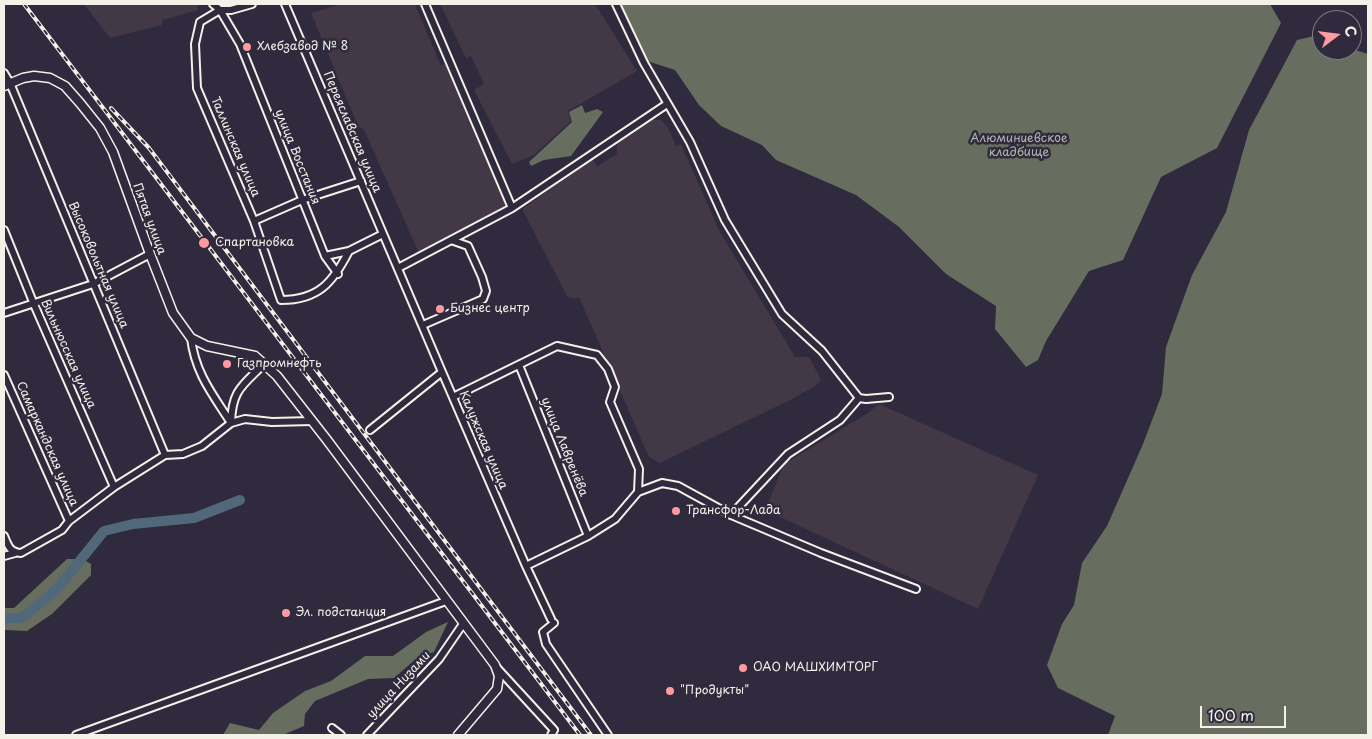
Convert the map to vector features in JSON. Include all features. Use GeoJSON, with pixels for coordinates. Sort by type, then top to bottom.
{"type":"FeatureCollection","features":[{"type":"Feature","properties":{"kind":"street"},"geometry":{"type":"LineString","coordinates":[[213,4],[220,10],[231,10],[252,4]]}},
{"type":"Feature","properties":{"kind":"street","name":"Переяславская улица"},"geometry":{"type":"LineString","coordinates":[[285,4],[398,268]]}},
{"type":"Feature","properties":{"kind":"street"},"geometry":{"type":"LineString","coordinates":[[425,4],[512,208]]}},
{"type":"Feature","properties":{"kind":"street"},"geometry":{"type":"LineString","coordinates":[[616,4],[644,63],[690,142],[726,220],[782,314],[822,351],[859,398],[889,397]]}},
{"type":"Feature","properties":{"kind":"street","name":"улица Восстания"},"geometry":{"type":"LineString","coordinates":[[220,10],[240,44],[325,256],[338,274]]}},
{"type":"Feature","properties":{"kind":"street","name":"Таллинская улица"},"geometry":{"type":"LineString","coordinates":[[220,10],[200,22],[195,44],[197,88],[254,221],[281,300],[295,300],[316,294],[338,274]]}},
{"type":"Feature","properties":{"kind":"street","name":"Высоковольтная улица"},"geometry":{"type":"LineString","coordinates":[[4,73],[7,84],[166,455]]}},
{"type":"Feature","properties":{"kind":"street","name":"Пятая улица"},"geometry":{"type":"LineString","coordinates":[[7,84],[34,76],[50,78],[65,86],[100,128],[112,152],[173,312],[191,338],[193,356],[204,382],[231,423]]}},
{"type":"Feature","properties":{"kind":"street"},"geometry":{"type":"LineString","coordinates":[[398,268],[512,208],[667,104]]}},
{"type":"Feature","properties":{"kind":"street"},"geometry":{"type":"LineString","coordinates":[[254,221],[302,200],[361,181]]}},
{"type":"Feature","properties":{"kind":"street","name":"Вильнюсская улица"},"geometry":{"type":"LineString","coordinates":[[4,230],[33,302],[114,487]]}},
{"type":"Feature","properties":{"kind":"street"},"geometry":{"type":"LineString","coordinates":[[325,256],[349,251],[383,234]]}},
{"type":"Feature","properties":{"kind":"street"},"geometry":{"type":"LineString","coordinates":[[422,325],[483,298],[486,291],[468,246],[451,240]]}},
{"type":"Feature","properties":{"kind":"street"},"geometry":{"type":"LineString","coordinates":[[338,274],[349,251]]}},
{"type":"Feature","properties":{"kind":"street"},"geometry":{"type":"LineString","coordinates":[[4,313],[93,284],[150,254]]}},
{"type":"Feature","properties":{"kind":"street","name":"Калужская улица"},"geometry":{"type":"LineString","coordinates":[[398,268],[526,566],[552,621],[543,632],[546,644],[608,735]]}},
{"type":"Feature","properties":{"kind":"street"},"geometry":{"type":"LineString","coordinates":[[191,338],[208,346],[255,356],[277,376],[463,624],[553,733]]}},
{"type":"Feature","properties":{"kind":"street"},"geometry":{"type":"LineString","coordinates":[[453,397],[557,346],[597,355],[608,369],[614,387],[610,402],[638,469],[638,492]]}},
{"type":"Feature","properties":{"kind":"street"},"geometry":{"type":"LineString","coordinates":[[231,423],[232,406],[235,396],[239,389],[264,364]]}},
{"type":"Feature","properties":{"kind":"street","name":"улица Лавренёва"},"geometry":{"type":"LineString","coordinates":[[519,365],[588,536]]}},
{"type":"Feature","properties":{"kind":"street"},"geometry":{"type":"LineString","coordinates":[[370,430],[442,372]]}},
{"type":"Feature","properties":{"kind":"street","name":"Самаркандская улица"},"geometry":{"type":"LineString","coordinates":[[4,375],[69,521]]}},
{"type":"Feature","properties":{"kind":"street"},"geometry":{"type":"LineString","coordinates":[[731,516],[788,454],[839,420],[859,398]]}},
{"type":"Feature","properties":{"kind":"street"},"geometry":{"type":"LineString","coordinates":[[4,556],[12,551],[21,553],[62,530],[69,521],[114,487],[166,455],[183,454],[197,448],[231,423],[245,418],[272,422],[312,421]]}},
{"type":"Feature","properties":{"kind":"street"},"geometry":{"type":"LineString","coordinates":[[526,566],[588,536],[615,519],[638,492],[662,483],[678,486],[731,516],[916,589]]}},
{"type":"Feature","properties":{"kind":"street"},"geometry":{"type":"LineString","coordinates":[[4,536],[12,551]]}},
{"type":"Feature","properties":{"kind":"street"},"geometry":{"type":"LineString","coordinates":[[76,735],[446,601]]}},
{"type":"Feature","properties":{"kind":"street","name":"улица Низами"},"geometry":{"type":"LineString","coordinates":[[367,735],[440,660],[463,624]]}},
{"type":"Feature","properties":{"kind":"street"},"geometry":{"type":"LineString","coordinates":[[458,735],[497,689],[499,676],[495,665]]}},
{"type":"Feature","properties":{"kind":"street"},"geometry":{"type":"LineString","coordinates":[[332,728],[341,735]]}},
{"type":"Feature","properties":{"kind":"shaded area"},"geometry":{"type":"Polygon","coordinates":[[[84,4],[196,4],[198,10],[162,20],[162,25],[110,38],[84,4]]]}},
{"type":"Feature","properties":{"kind":"shaded area"},"geometry":{"type":"Polygon","coordinates":[[[341,4],[415,4],[441,66],[445,64],[506,205],[419,253],[364,130],[358,126],[311,13],[341,4]]]}},
{"type":"Feature","properties":{"kind":"shaded area"},"geometry":{"type":"Polygon","coordinates":[[[440,4],[595,4],[637,71],[568,111],[571,121],[534,155],[512,164],[474,90],[484,84],[471,56],[466,58],[440,4]]]}},
{"type":"Feature","properties":{"kind":"shaded area"},"geometry":{"type":"Polygon","coordinates":[[[651,120],[661,120],[668,127],[676,146],[681,144],[720,232],[795,357],[809,357],[821,380],[815,386],[792,399],[660,463],[649,457],[579,297],[574,299],[567,296],[522,209],[593,159],[597,166],[617,154],[617,143],[651,120]]]}},
{"type":"Feature","properties":{"kind":"shaded area"},"geometry":{"type":"Polygon","coordinates":[[[879,404],[1038,475],[978,609],[765,510],[784,464],[868,413],[879,404]]]}},
{"type":"Feature","properties":{"kind":"green space","name":"Алюминиевское кладбище"},"geometry":{"type":"Polygon","coordinates":[[[619,4],[1270,4],[1281,23],[1217,148],[1161,177],[1123,260],[1089,271],[1046,341],[1038,360],[1026,367],[995,329],[996,306],[946,274],[899,227],[856,195],[776,160],[762,145],[721,126],[699,105],[675,70],[647,61],[619,4]]]}},
{"type":"Feature","properties":{"kind":"green space"},"geometry":{"type":"Polygon","coordinates":[[[1312,36],[1312,60],[1362,60],[1362,52],[1368,54],[1368,735],[1108,735],[1115,716],[1058,688],[1047,665],[1062,624],[1074,605],[1082,563],[1107,526],[1143,444],[1162,394],[1166,347],[1192,275],[1226,212],[1249,130],[1297,40],[1312,36]]]}},
{"type":"Feature","properties":{"kind":"green space"},"geometry":{"type":"Polygon","coordinates":[[[582,105],[585,113],[597,109],[603,112],[571,156],[544,160],[531,166],[529,162],[572,122],[569,112],[582,105]]]}},
{"type":"Feature","properties":{"kind":"green space"},"geometry":{"type":"Polygon","coordinates":[[[67,559],[82,559],[91,564],[91,575],[52,614],[27,631],[4,630],[4,608],[14,608],[67,559]]]}},
{"type":"Feature","properties":{"kind":"green space"},"geometry":{"type":"Polygon","coordinates":[[[448,622],[434,652],[417,658],[394,678],[368,679],[315,701],[305,714],[304,726],[283,735],[223,735],[230,723],[259,730],[273,713],[305,691],[331,681],[365,656],[393,656],[426,632],[448,622]]]}},
{"type":"Feature","properties":{"kind":"waterway"},"geometry":{"type":"LineString","coordinates":[[4,618],[22,618],[57,589],[104,531],[133,524],[194,518],[240,500]]}},
{"type":"Feature","properties":{"kind":"railway"},"geometry":{"type":"LineString","coordinates":[[24,4],[580,735]]}},
{"type":"Feature","properties":{"kind":"railway"},"geometry":{"type":"LineString","coordinates":[[111,108],[149,148],[591,735]]}},
{"type":"Feature","properties":{"kind":"place","name":"Хлебзавод № 8"},"geometry":{"type":"Point","coordinates":[247,47]}},
{"type":"Feature","properties":{"kind":"place","name":"Спартановка"},"geometry":{"type":"Point","coordinates":[204,243]}},
{"type":"Feature","properties":{"kind":"place","name":"Бизнес центр"},"geometry":{"type":"Point","coordinates":[440,309]}},
{"type":"Feature","properties":{"kind":"place","name":"Газпромнефть"},"geometry":{"type":"Point","coordinates":[227,364]}},
{"type":"Feature","properties":{"kind":"place","name":"Трансфор-Лада"},"geometry":{"type":"Point","coordinates":[676,511]}},
{"type":"Feature","properties":{"kind":"place","name":"Эл. подстанция"},"geometry":{"type":"Point","coordinates":[286,613]}},
{"type":"Feature","properties":{"kind":"place","name":"ОАО МАШХИМТОРГ"},"geometry":{"type":"Point","coordinates":[743,668]}},
{"type":"Feature","properties":{"kind":"place","name":"\"Продукты\""},"geometry":{"type":"Point","coordinates":[670,691]}}]}
